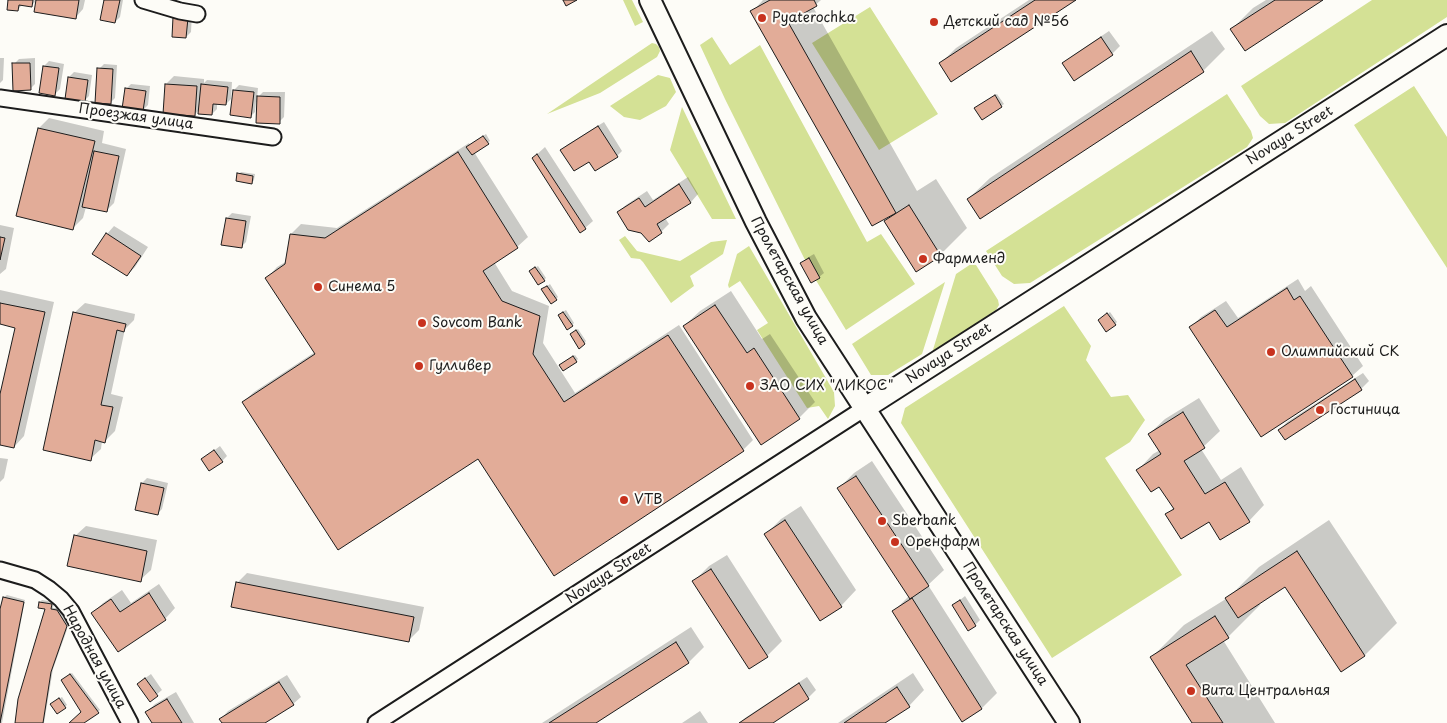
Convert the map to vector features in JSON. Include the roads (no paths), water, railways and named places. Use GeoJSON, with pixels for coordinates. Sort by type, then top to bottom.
{"type":"FeatureCollection","features":[{"type":"Feature","properties":{"kind":"main road","name":"Пролетарская улица"},"geometry":{"type":"LineString","coordinates":[[650,0],[756,222],[806,318],[1069,723]]}},
{"type":"Feature","properties":{"kind":"main road","name":"Novaya Street"},"geometry":{"type":"LineString","coordinates":[[865,408],[1447,35]]}},
{"type":"Feature","properties":{"kind":"street"},"geometry":{"type":"LineString","coordinates":[[143,0],[197,14]]}},
{"type":"Feature","properties":{"kind":"street","name":"Проезжая улица"},"geometry":{"type":"LineString","coordinates":[[0,98],[273,137]]}},
{"type":"Feature","properties":{"kind":"street","name":"Novaya Street"},"geometry":{"type":"LineString","coordinates":[[376,723],[865,408]]}},
{"type":"Feature","properties":{"kind":"street","name":"Народная улица"},"geometry":{"type":"LineString","coordinates":[[0,570],[35,580],[61,599],[72,612],[130,723]]}},
{"type":"Feature","properties":{"kind":"place","name":"Pyaterochka"},"geometry":{"type":"Point","coordinates":[762,18]}},
{"type":"Feature","properties":{"kind":"place","name":"Детский сад №56"},"geometry":{"type":"Point","coordinates":[934,22]}},
{"type":"Feature","properties":{"kind":"place","name":"Фармленд"},"geometry":{"type":"Point","coordinates":[923,259]}},
{"type":"Feature","properties":{"kind":"place","name":"Синема 5"},"geometry":{"type":"Point","coordinates":[318,287]}},
{"type":"Feature","properties":{"kind":"place","name":"Sovcom Bank"},"geometry":{"type":"Point","coordinates":[422,323]}},
{"type":"Feature","properties":{"kind":"place","name":"Олимпийский СК"},"geometry":{"type":"Point","coordinates":[1271,352]}},
{"type":"Feature","properties":{"kind":"place","name":"Гулливер"},"geometry":{"type":"Point","coordinates":[419,366]}},
{"type":"Feature","properties":{"kind":"place","name":"ЗАО СИХ \"ЛИКОС\""},"geometry":{"type":"Point","coordinates":[750,386]}},
{"type":"Feature","properties":{"kind":"place","name":"Гостиница"},"geometry":{"type":"Point","coordinates":[1320,410]}},
{"type":"Feature","properties":{"kind":"place","name":"VTB"},"geometry":{"type":"Point","coordinates":[624,500]}},
{"type":"Feature","properties":{"kind":"place","name":"Sberbank"},"geometry":{"type":"Point","coordinates":[882,521]}},
{"type":"Feature","properties":{"kind":"place","name":"Оренфарм"},"geometry":{"type":"Point","coordinates":[895,542]}},
{"type":"Feature","properties":{"kind":"place","name":"Вита Центральная"},"geometry":{"type":"Point","coordinates":[1191,691]}}]}
